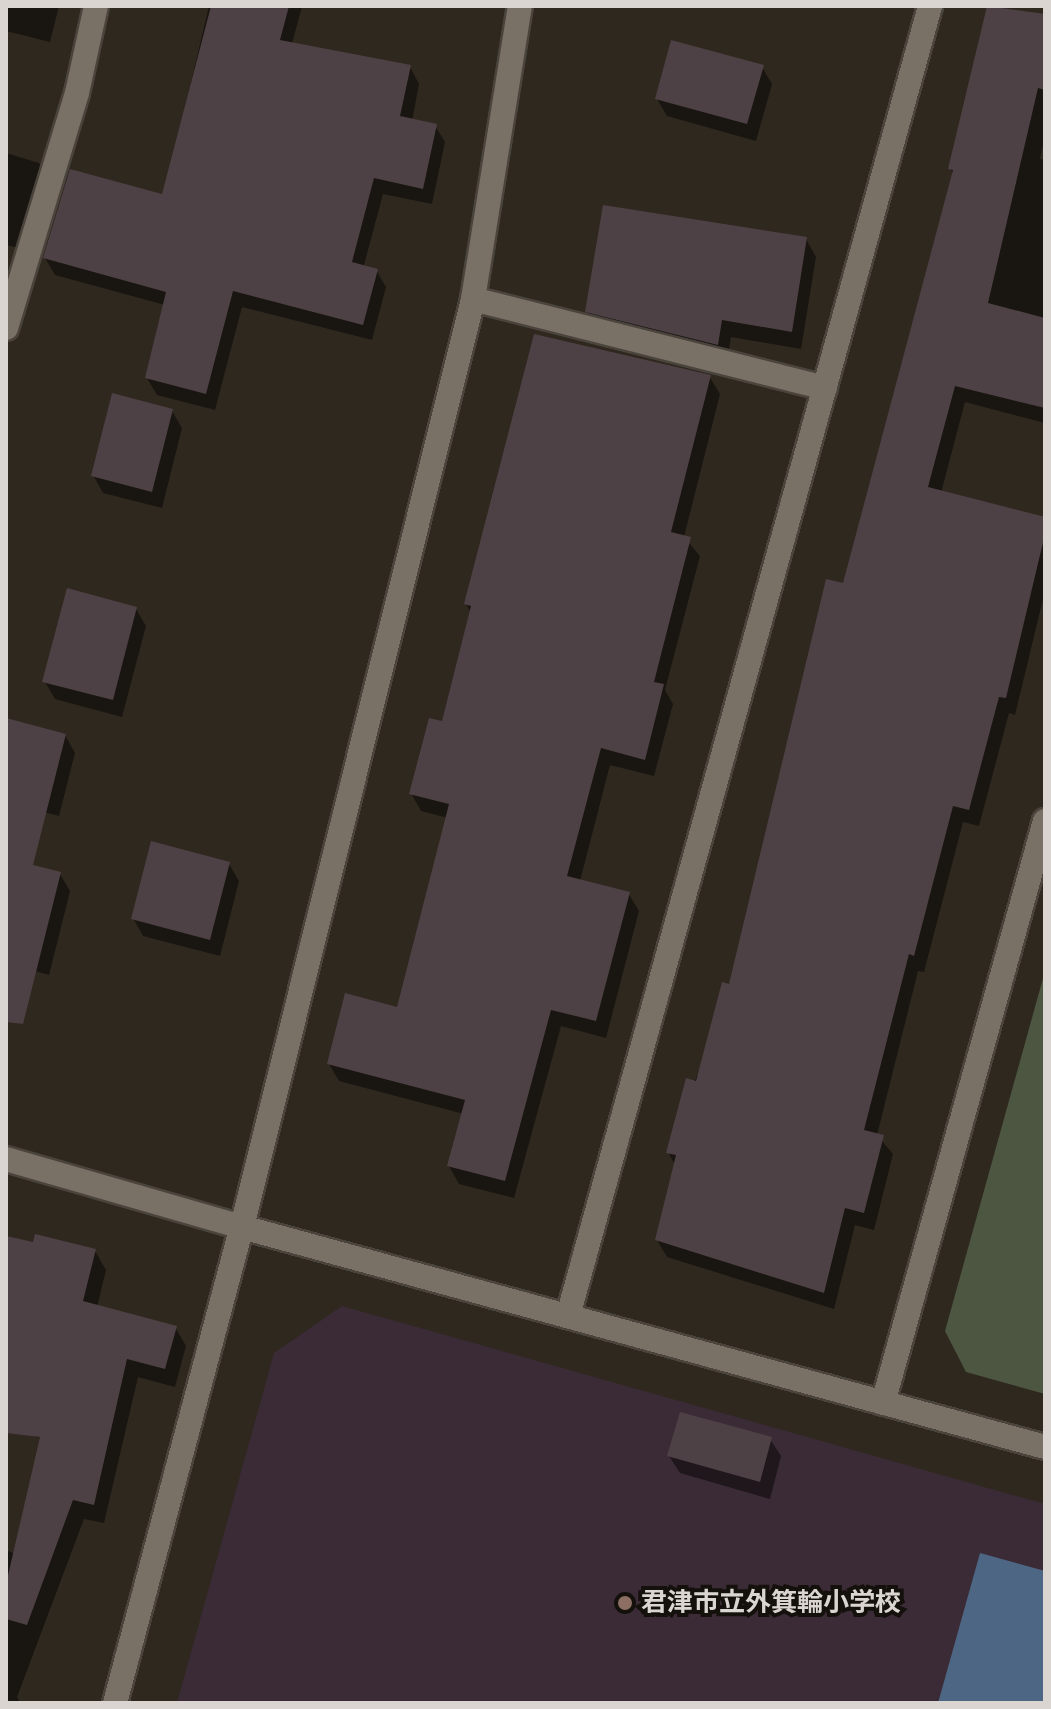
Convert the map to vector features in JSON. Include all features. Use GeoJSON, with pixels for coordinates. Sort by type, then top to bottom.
{"type":"FeatureCollection","features":[{"type":"Feature","properties":{"kind":"street"},"geometry":{"type":"LineString","coordinates":[[6,328],[77,93],[96,6]]}},
{"type":"Feature","properties":{"kind":"street"},"geometry":{"type":"LineString","coordinates":[[115,1703],[242,1227],[473,299],[520,6]]}},
{"type":"Feature","properties":{"kind":"street"},"geometry":{"type":"LineString","coordinates":[[568,1316],[930,6]]}},
{"type":"Feature","properties":{"kind":"street"},"geometry":{"type":"LineString","coordinates":[[473,299],[825,388]]}},
{"type":"Feature","properties":{"kind":"street"},"geometry":{"type":"LineString","coordinates":[[883,1403],[1045,821]]}},
{"type":"Feature","properties":{"kind":"street"},"geometry":{"type":"LineString","coordinates":[[6,1159],[242,1227],[1045,1447]]}},
{"type":"Feature","properties":{"kind":"shaded area","name":"君津市立外箕輪小学校"},"geometry":{"type":"Polygon","coordinates":[[[342,1306],[1045,1504],[1045,1703],[177,1703],[274,1353],[342,1306]]]}},
{"type":"Feature","properties":{"kind":"green space"},"geometry":{"type":"Polygon","coordinates":[[[1045,971],[1045,1394],[966,1372],[945,1331],[1045,971]]]}},
{"type":"Feature","properties":{"kind":"water"},"geometry":{"type":"Polygon","coordinates":[[[980,1553],[1045,1571],[1045,1703],[938,1703],[980,1553]]]}},
{"type":"Feature","properties":{"kind":"building"},"geometry":{"type":"Polygon","coordinates":[[[211,6],[289,6],[280,40],[411,65],[400,116],[437,124],[423,189],[374,178],[352,262],[378,269],[363,325],[233,291],[206,394],[145,378],[166,292],[43,258],[70,169],[162,194],[211,6]]]}},
{"type":"Feature","properties":{"kind":"building"},"geometry":{"type":"Polygon","coordinates":[[[987,6],[1045,14],[1045,90],[1038,88],[988,303],[1045,318],[1045,408],[955,386],[928,487],[1045,517],[1045,534],[1006,698],[999,697],[969,810],[953,806],[914,956],[909,954],[864,1130],[884,1135],[864,1213],[845,1208],[824,1293],[655,1240],[676,1155],[666,1153],[686,1078],[696,1081],[722,982],[729,984],[826,579],[843,583],[953,170],[948,169],[987,6]]]}},
{"type":"Feature","properties":{"kind":"building"},"geometry":{"type":"Polygon","coordinates":[[[671,40],[764,65],[747,124],[655,99],[671,40]]]}},
{"type":"Feature","properties":{"kind":"building"},"geometry":{"type":"Polygon","coordinates":[[[603,205],[807,237],[792,332],[722,320],[718,345],[585,312],[603,205]]]}},
{"type":"Feature","properties":{"kind":"building"},"geometry":{"type":"Polygon","coordinates":[[[534,334],[711,375],[671,532],[691,537],[654,682],[664,684],[645,760],[601,748],[567,876],[630,892],[596,1021],[551,1010],[505,1181],[447,1166],[465,1100],[327,1064],[345,993],[397,1007],[449,804],[409,794],[429,718],[442,721],[471,606],[464,604],[534,334]]]}},
{"type":"Feature","properties":{"kind":"building"},"geometry":{"type":"Polygon","coordinates":[[[112,393],[173,409],[152,492],[91,476],[112,393]]]}},
{"type":"Feature","properties":{"kind":"building"},"geometry":{"type":"Polygon","coordinates":[[[67,588],[137,607],[113,700],[42,682],[67,588]]]}},
{"type":"Feature","properties":{"kind":"building"},"geometry":{"type":"Polygon","coordinates":[[[6,718],[66,734],[33,865],[61,872],[23,1024],[6,1022],[6,718]]]}},
{"type":"Feature","properties":{"kind":"building"},"geometry":{"type":"Polygon","coordinates":[[[151,841],[230,862],[210,940],[131,919],[151,841]]]}},
{"type":"Feature","properties":{"kind":"building"},"geometry":{"type":"Polygon","coordinates":[[[35,1234],[96,1249],[83,1301],[177,1326],[165,1369],[127,1359],[94,1505],[73,1500],[27,1625],[6,1619],[6,1584],[40,1437],[6,1433],[6,1236],[33,1242],[35,1234]]]}},
{"type":"Feature","properties":{"kind":"building"},"geometry":{"type":"Polygon","coordinates":[[[680,1412],[772,1437],[760,1482],[667,1456],[680,1412]]]}},
{"type":"Feature","properties":{"kind":"place","name":"君津市立外箕輪小学校"},"geometry":{"type":"Point","coordinates":[625,1603]}}]}
